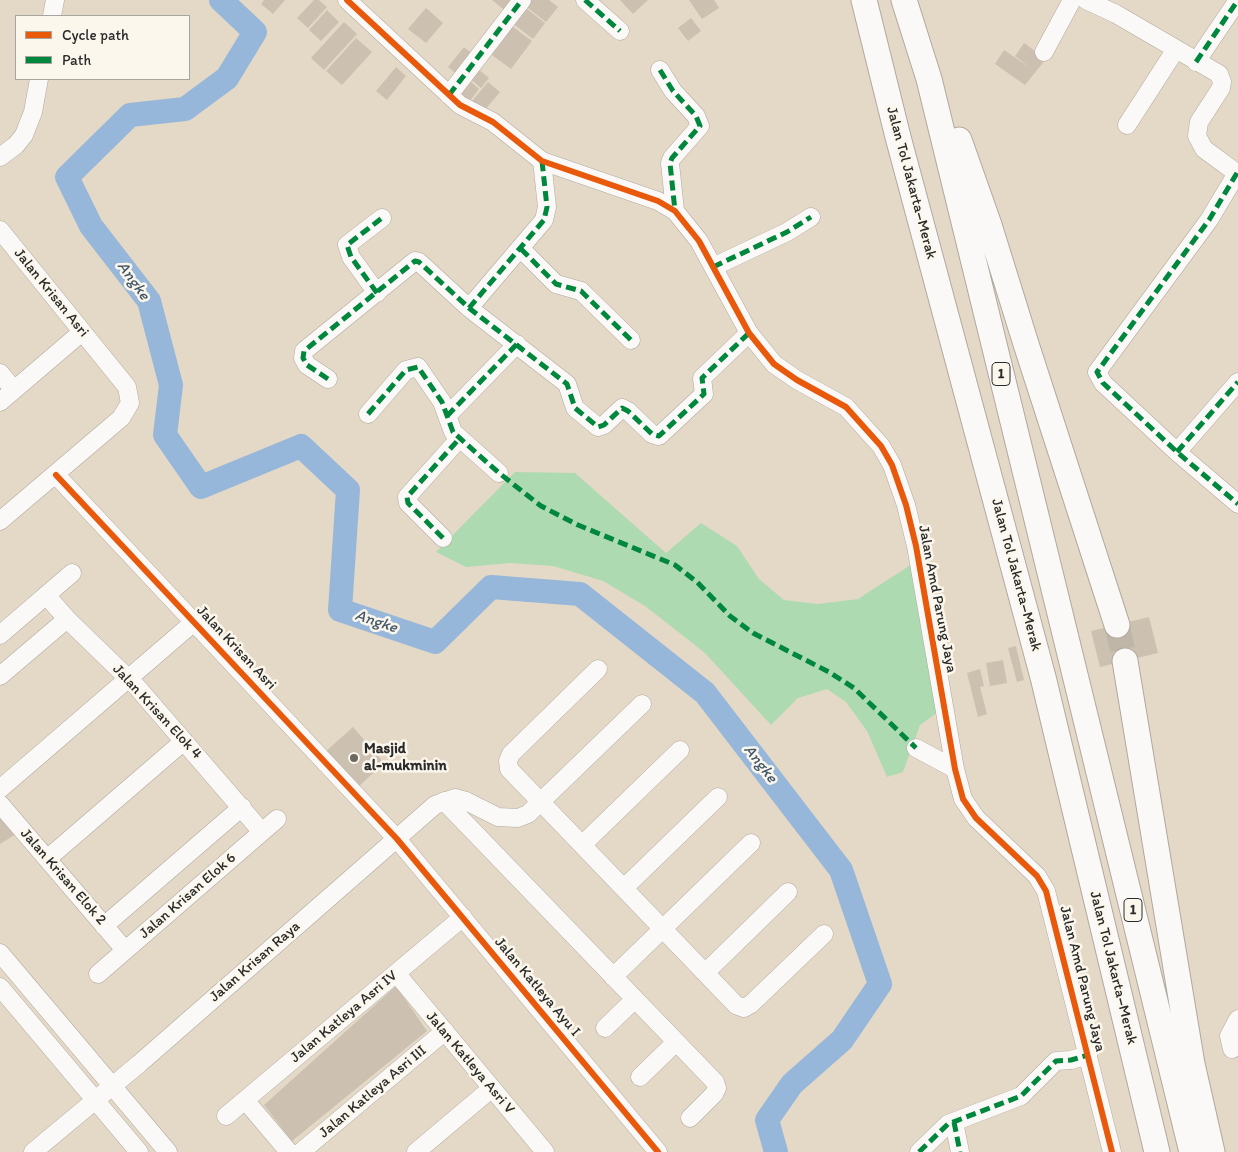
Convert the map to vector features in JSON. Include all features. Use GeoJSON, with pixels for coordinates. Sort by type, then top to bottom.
{"type":"FeatureCollection","features":[{"type":"Feature","properties":{"kind":"highway","name":"Jalan Tol Jakarta–Merak"},"geometry":{"type":"LineString","coordinates":[[864,0],[901,146],[1043,676],[1157,1152]]}},
{"type":"Feature","properties":{"kind":"highway","name":"1"},"geometry":{"type":"LineString","coordinates":[[904,0],[930,79],[1192,1152]]}},
{"type":"Feature","properties":{"kind":"highway"},"geometry":{"type":"LineString","coordinates":[[930,79],[958,139],[989,225],[1117,625]]}},
{"type":"Feature","properties":{"kind":"highway"},"geometry":{"type":"LineString","coordinates":[[1126,661],[1192,1064],[1212,1152]]}},
{"type":"Feature","properties":{"kind":"street"},"geometry":{"type":"LineString","coordinates":[[52,15],[55,0]]}},
{"type":"Feature","properties":{"kind":"street","name":"Jalan Amd Parung Jaya"},"geometry":{"type":"LineString","coordinates":[[347,0],[465,109],[501,128],[542,160],[658,201],[675,211],[699,241],[749,333],[774,364],[786,373],[838,401],[856,415],[881,446],[892,465],[906,505],[916,546],[955,769],[963,799],[969,809],[1037,876],[1046,891],[1112,1152]]}},
{"type":"Feature","properties":{"kind":"street"},"geometry":{"type":"LineString","coordinates":[[449,95],[522,0]]}},
{"type":"Feature","properties":{"kind":"street"},"geometry":{"type":"LineString","coordinates":[[585,0],[620,31]]}},
{"type":"Feature","properties":{"kind":"street"},"geometry":{"type":"LineString","coordinates":[[1044,52],[1072,0]]}},
{"type":"Feature","properties":{"kind":"street"},"geometry":{"type":"LineString","coordinates":[[1086,0],[1116,14],[1219,74],[1222,82],[1196,129],[1199,143],[1238,174],[1209,220],[1098,372],[1103,383],[1177,452],[1238,504]]}},
{"type":"Feature","properties":{"kind":"street"},"geometry":{"type":"LineString","coordinates":[[1196,62],[1238,0]]}},
{"type":"Feature","properties":{"kind":"street"},"geometry":{"type":"LineString","coordinates":[[1127,125],[1176,50]]}},
{"type":"Feature","properties":{"kind":"street"},"geometry":{"type":"LineString","coordinates":[[660,70],[673,91],[696,116],[700,126],[670,163],[675,211]]}},
{"type":"Feature","properties":{"kind":"street"},"geometry":{"type":"LineString","coordinates":[[0,157],[16,145],[24,135],[32,112],[39,80]]}},
{"type":"Feature","properties":{"kind":"street"},"geometry":{"type":"LineString","coordinates":[[469,308],[540,226],[546,213],[542,160]]}},
{"type":"Feature","properties":{"kind":"street"},"geometry":{"type":"LineString","coordinates":[[713,267],[788,232],[811,217]]}},
{"type":"Feature","properties":{"kind":"street"},"geometry":{"type":"LineString","coordinates":[[377,293],[351,257],[347,245],[382,218]]}},
{"type":"Feature","properties":{"kind":"street","name":"Jalan Krisan Asri"},"geometry":{"type":"LineString","coordinates":[[0,230],[127,388],[130,403],[122,418],[56,475],[397,838]]}},
{"type":"Feature","properties":{"kind":"street"},"geometry":{"type":"LineString","coordinates":[[521,249],[556,284],[581,291],[631,340]]}},
{"type":"Feature","properties":{"kind":"street"},"geometry":{"type":"LineString","coordinates":[[328,379],[307,365],[303,358],[303,353],[417,261],[469,308],[567,384],[575,408],[594,425],[604,425],[619,409],[625,409],[657,436],[704,394],[702,378],[749,333]]}},
{"type":"Feature","properties":{"kind":"street"},"geometry":{"type":"LineString","coordinates":[[0,402],[82,332]]}},
{"type":"Feature","properties":{"kind":"street"},"geometry":{"type":"LineString","coordinates":[[447,416],[517,344]]}},
{"type":"Feature","properties":{"kind":"street"},"geometry":{"type":"LineString","coordinates":[[368,414],[392,384],[406,370],[415,366],[421,370],[442,402],[450,427],[459,439],[499,473]]}},
{"type":"Feature","properties":{"kind":"street"},"geometry":{"type":"LineString","coordinates":[[0,373],[14,390]]}},
{"type":"Feature","properties":{"kind":"street"},"geometry":{"type":"LineString","coordinates":[[1177,452],[1238,382]]}},
{"type":"Feature","properties":{"kind":"street"},"geometry":{"type":"LineString","coordinates":[[443,538],[408,503],[407,497],[459,439]]}},
{"type":"Feature","properties":{"kind":"street"},"geometry":{"type":"LineString","coordinates":[[0,521],[56,475]]}},
{"type":"Feature","properties":{"kind":"street"},"geometry":{"type":"LineString","coordinates":[[0,635],[72,572]]}},
{"type":"Feature","properties":{"kind":"street","name":"Jalan Krisan Elok 4"},"geometry":{"type":"LineString","coordinates":[[46,595],[67,619],[128,678],[184,740],[262,832]]}},
{"type":"Feature","properties":{"kind":"street"},"geometry":{"type":"LineString","coordinates":[[0,676],[67,619]]}},
{"type":"Feature","properties":{"kind":"street"},"geometry":{"type":"LineString","coordinates":[[0,789],[194,622]]}},
{"type":"Feature","properties":{"kind":"street"},"geometry":{"type":"LineString","coordinates":[[598,669],[511,754],[508,761],[509,770],[736,1004],[744,1008],[751,1004],[824,934]]}},
{"type":"Feature","properties":{"kind":"street"},"geometry":{"type":"LineString","coordinates":[[642,704],[528,814],[518,818],[498,817],[466,801],[455,798],[444,801],[715,1082],[717,1088],[714,1094],[690,1118]]}},
{"type":"Feature","properties":{"kind":"street"},"geometry":{"type":"LineString","coordinates":[[47,859],[184,740]]}},
{"type":"Feature","properties":{"kind":"street"},"geometry":{"type":"LineString","coordinates":[[916,748],[955,769]]}},
{"type":"Feature","properties":{"kind":"street"},"geometry":{"type":"LineString","coordinates":[[582,845],[680,750]]}},
{"type":"Feature","properties":{"kind":"street"},"geometry":{"type":"LineString","coordinates":[[624,888],[718,797]]}},
{"type":"Feature","properties":{"kind":"street","name":"Jalan Krisan Raya"},"geometry":{"type":"LineString","coordinates":[[33,1152],[112,1086],[429,810],[444,801]]}},
{"type":"Feature","properties":{"kind":"street","name":"Jalan Krisan Elok 2"},"geometry":{"type":"LineString","coordinates":[[0,804],[125,950]]}},
{"type":"Feature","properties":{"kind":"street"},"geometry":{"type":"LineString","coordinates":[[104,926],[242,807]]}},
{"type":"Feature","properties":{"kind":"street","name":"Jalan Krisan Elok 6"},"geometry":{"type":"LineString","coordinates":[[98,974],[277,819]]}},
{"type":"Feature","properties":{"kind":"street","name":"Jalan Katleya Ayu I"},"geometry":{"type":"LineString","coordinates":[[397,838],[658,1152]]}},
{"type":"Feature","properties":{"kind":"street"},"geometry":{"type":"LineString","coordinates":[[614,977],[751,844]]}},
{"type":"Feature","properties":{"kind":"street"},"geometry":{"type":"LineString","coordinates":[[705,972],[788,892]]}},
{"type":"Feature","properties":{"kind":"street","name":"Jalan Katleya Asri IV"},"geometry":{"type":"LineString","coordinates":[[226,1116],[463,917]]}},
{"type":"Feature","properties":{"kind":"street"},"geometry":{"type":"LineString","coordinates":[[0,953],[168,1152]]}},
{"type":"Feature","properties":{"kind":"street","name":"Jalan Katleya Asri V"},"geometry":{"type":"LineString","coordinates":[[396,973],[545,1152]]}},
{"type":"Feature","properties":{"kind":"street"},"geometry":{"type":"LineString","coordinates":[[0,987],[139,1152]]}},
{"type":"Feature","properties":{"kind":"street"},"geometry":{"type":"LineString","coordinates":[[605,1028],[634,999]]}},
{"type":"Feature","properties":{"kind":"street"},"geometry":{"type":"LineString","coordinates":[[1232,1049],[1229,1036],[1238,1019]]}},
{"type":"Feature","properties":{"kind":"street","name":"Jalan Katleya Asri III"},"geometry":{"type":"LineString","coordinates":[[301,1152],[444,1031]]}},
{"type":"Feature","properties":{"kind":"street"},"geometry":{"type":"LineString","coordinates":[[640,1077],[676,1042]]}},
{"type":"Feature","properties":{"kind":"street"},"geometry":{"type":"LineString","coordinates":[[920,1152],[943,1128],[1021,1096],[1056,1061],[1071,1060],[1088,1054]]}},
{"type":"Feature","properties":{"kind":"street"},"geometry":{"type":"LineString","coordinates":[[416,1152],[492,1088]]}},
{"type":"Feature","properties":{"kind":"street"},"geometry":{"type":"LineString","coordinates":[[245,1100],[289,1152]]}},
{"type":"Feature","properties":{"kind":"street"},"geometry":{"type":"LineString","coordinates":[[954,1122],[960,1152]]}},
{"type":"Feature","properties":{"kind":"green space"},"geometry":{"type":"Polygon","coordinates":[[[515,472],[575,473],[666,553],[701,523],[737,546],[759,579],[784,600],[818,604],[858,599],[912,564],[938,712],[920,725],[903,772],[887,777],[867,731],[846,702],[827,689],[798,698],[771,725],[705,653],[645,606],[603,581],[553,566],[510,563],[466,567],[436,552],[515,472]]]}},
{"type":"Feature","properties":{"kind":"building"},"geometry":{"type":"Polygon","coordinates":[[[264,0],[285,0],[273,14],[261,4],[264,0]]]}},
{"type":"Feature","properties":{"kind":"building"},"geometry":{"type":"Polygon","coordinates":[[[314,0],[319,0],[327,7],[308,28],[297,18],[314,0]]]}},
{"type":"Feature","properties":{"kind":"building"},"geometry":{"type":"Polygon","coordinates":[[[492,0],[516,0],[507,12],[492,0]]]}},
{"type":"Feature","properties":{"kind":"building"},"geometry":{"type":"Polygon","coordinates":[[[528,0],[549,0],[558,7],[546,22],[524,5],[528,0]]]}},
{"type":"Feature","properties":{"kind":"building"},"geometry":{"type":"Polygon","coordinates":[[[620,0],[648,0],[633,14],[620,0]]]}},
{"type":"Feature","properties":{"kind":"building"},"geometry":{"type":"Polygon","coordinates":[[[689,0],[714,0],[719,8],[702,19],[689,0]]]}},
{"type":"Feature","properties":{"kind":"building"},"geometry":{"type":"Polygon","coordinates":[[[523,6],[545,23],[533,39],[511,22],[523,6]]]}},
{"type":"Feature","properties":{"kind":"building"},"geometry":{"type":"Polygon","coordinates":[[[426,8],[443,23],[426,43],[408,29],[426,8]]]}},
{"type":"Feature","properties":{"kind":"building"},"geometry":{"type":"Polygon","coordinates":[[[327,10],[339,22],[321,41],[309,30],[327,10]]]}},
{"type":"Feature","properties":{"kind":"building"},"geometry":{"type":"Polygon","coordinates":[[[691,18],[701,31],[688,41],[678,28],[691,18]]]}},
{"type":"Feature","properties":{"kind":"building"},"geometry":{"type":"Polygon","coordinates":[[[344,22],[357,34],[324,70],[311,58],[344,22]]]}},
{"type":"Feature","properties":{"kind":"building"},"geometry":{"type":"Polygon","coordinates":[[[509,24],[532,41],[511,69],[488,52],[509,24]]]}},
{"type":"Feature","properties":{"kind":"building"},"geometry":{"type":"Polygon","coordinates":[[[356,38],[372,52],[342,85],[326,71],[356,38]]]}},
{"type":"Feature","properties":{"kind":"building"},"geometry":{"type":"Polygon","coordinates":[[[1024,43],[1046,59],[1025,85],[995,64],[1004,50],[1032,69],[1015,56],[1024,43]]]}},
{"type":"Feature","properties":{"kind":"building"},"geometry":{"type":"Polygon","coordinates":[[[464,47],[476,57],[460,77],[448,67],[464,47]]]}},
{"type":"Feature","properties":{"kind":"building"},"geometry":{"type":"Polygon","coordinates":[[[396,67],[406,76],[387,100],[376,91],[396,67]]]}},
{"type":"Feature","properties":{"kind":"building"},"geometry":{"type":"Polygon","coordinates":[[[477,68],[489,78],[481,88],[468,77],[477,68]]]}},
{"type":"Feature","properties":{"kind":"building"},"geometry":{"type":"Polygon","coordinates":[[[469,80],[479,89],[469,102],[458,93],[469,80]]]}},
{"type":"Feature","properties":{"kind":"building"},"geometry":{"type":"Polygon","coordinates":[[[488,82],[500,92],[484,111],[472,101],[488,82]]]}},
{"type":"Feature","properties":{"kind":"building"},"geometry":{"type":"Polygon","coordinates":[[[1149,617],[1158,653],[1100,667],[1091,631],[1149,617]]]}},
{"type":"Feature","properties":{"kind":"building"},"geometry":{"type":"Polygon","coordinates":[[[1016,646],[1024,680],[1017,682],[1008,648],[1016,646]]]}},
{"type":"Feature","properties":{"kind":"building"},"geometry":{"type":"Polygon","coordinates":[[[1003,660],[1007,683],[990,686],[986,663],[1003,660]]]}},
{"type":"Feature","properties":{"kind":"building"},"geometry":{"type":"Polygon","coordinates":[[[980,669],[984,686],[980,687],[987,714],[978,717],[967,673],[980,669]]]}},
{"type":"Feature","properties":{"kind":"building","name":"Masjid al-mukminin"},"geometry":{"type":"Polygon","coordinates":[[[353,727],[384,763],[358,787],[324,753],[353,727]]]}},
{"type":"Feature","properties":{"kind":"building"},"geometry":{"type":"Polygon","coordinates":[[[0,815],[16,834],[0,844],[0,815]]]}},
{"type":"Feature","properties":{"kind":"building"},"geometry":{"type":"Polygon","coordinates":[[[396,986],[427,1031],[292,1141],[264,1105],[396,986]]]}},
{"type":"Feature","properties":{"kind":"waterway","name":"Angke"},"geometry":{"type":"LineString","coordinates":[[221,0],[255,32],[227,78],[185,109],[130,115],[67,177],[91,226],[149,301],[171,385],[165,435],[201,487],[301,446],[348,490],[340,610],[435,642],[491,587],[580,594],[705,693],[841,870],[880,984],[842,1040],[792,1084],[767,1120],[776,1152]]}},
{"type":"Feature","properties":{"kind":"tunnel"},"geometry":{"type":"LineString","coordinates":[[1117,625],[1125,661]]}},
{"type":"Feature","properties":{"kind":"marked path"},"geometry":{"type":"LineString","coordinates":[[449,95],[522,0]]}},
{"type":"Feature","properties":{"kind":"marked path"},"geometry":{"type":"LineString","coordinates":[[585,0],[620,31]]}},
{"type":"Feature","properties":{"kind":"marked path"},"geometry":{"type":"LineString","coordinates":[[1196,62],[1238,0]]}},
{"type":"Feature","properties":{"kind":"marked path"},"geometry":{"type":"LineString","coordinates":[[660,70],[673,91],[696,116],[700,126],[672,158],[670,163],[675,211]]}},
{"type":"Feature","properties":{"kind":"marked path"},"geometry":{"type":"LineString","coordinates":[[469,308],[544,220],[547,207],[542,161]]}},
{"type":"Feature","properties":{"kind":"marked path"},"geometry":{"type":"LineString","coordinates":[[1237,173],[1209,220],[1097,372],[1103,383],[1177,452],[1238,504]]}},
{"type":"Feature","properties":{"kind":"marked path"},"geometry":{"type":"LineString","coordinates":[[713,267],[787,232],[811,217]]}},
{"type":"Feature","properties":{"kind":"marked path"},"geometry":{"type":"LineString","coordinates":[[377,293],[351,257],[347,245],[382,218]]}},
{"type":"Feature","properties":{"kind":"marked path"},"geometry":{"type":"LineString","coordinates":[[521,249],[556,284],[581,291],[631,340]]}},
{"type":"Feature","properties":{"kind":"marked path"},"geometry":{"type":"LineString","coordinates":[[328,379],[307,365],[303,358],[304,351],[415,261],[419,262],[469,308],[567,384],[575,408],[598,427],[604,425],[622,408],[628,411],[652,434],[659,436],[704,394],[702,378],[749,333]]}},
{"type":"Feature","properties":{"kind":"marked path"},"geometry":{"type":"LineString","coordinates":[[447,416],[517,344]]}},
{"type":"Feature","properties":{"kind":"marked path"},"geometry":{"type":"LineString","coordinates":[[368,414],[406,370],[418,367],[442,402],[453,432],[499,473],[541,506],[578,525],[675,565],[697,582],[730,616],[753,633],[829,672],[854,688],[916,748]]}},
{"type":"Feature","properties":{"kind":"marked path"},"geometry":{"type":"LineString","coordinates":[[1177,452],[1238,382]]}},
{"type":"Feature","properties":{"kind":"marked path"},"geometry":{"type":"LineString","coordinates":[[443,538],[408,503],[407,497],[459,439]]}},
{"type":"Feature","properties":{"kind":"marked path"},"geometry":{"type":"LineString","coordinates":[[919,1152],[948,1124],[1021,1096],[1056,1061],[1071,1060],[1088,1055]]}},
{"type":"Feature","properties":{"kind":"marked path"},"geometry":{"type":"LineString","coordinates":[[954,1122],[960,1152]]}},
{"type":"Feature","properties":{"kind":"cycle path"},"geometry":{"type":"LineString","coordinates":[[347,0],[460,105],[493,122],[542,161],[658,201],[675,211],[699,241],[749,333],[774,364],[797,380],[846,407],[881,446],[892,465],[906,505],[916,546],[955,769],[963,799],[976,818],[1037,876],[1046,891],[1112,1152]]}},
{"type":"Feature","properties":{"kind":"cycle path"},"geometry":{"type":"LineString","coordinates":[[56,475],[397,839],[658,1152]]}},
{"type":"Feature","properties":{"kind":"place","name":"Masjid al-mukminin"},"geometry":{"type":"Point","coordinates":[354,758]}}]}
